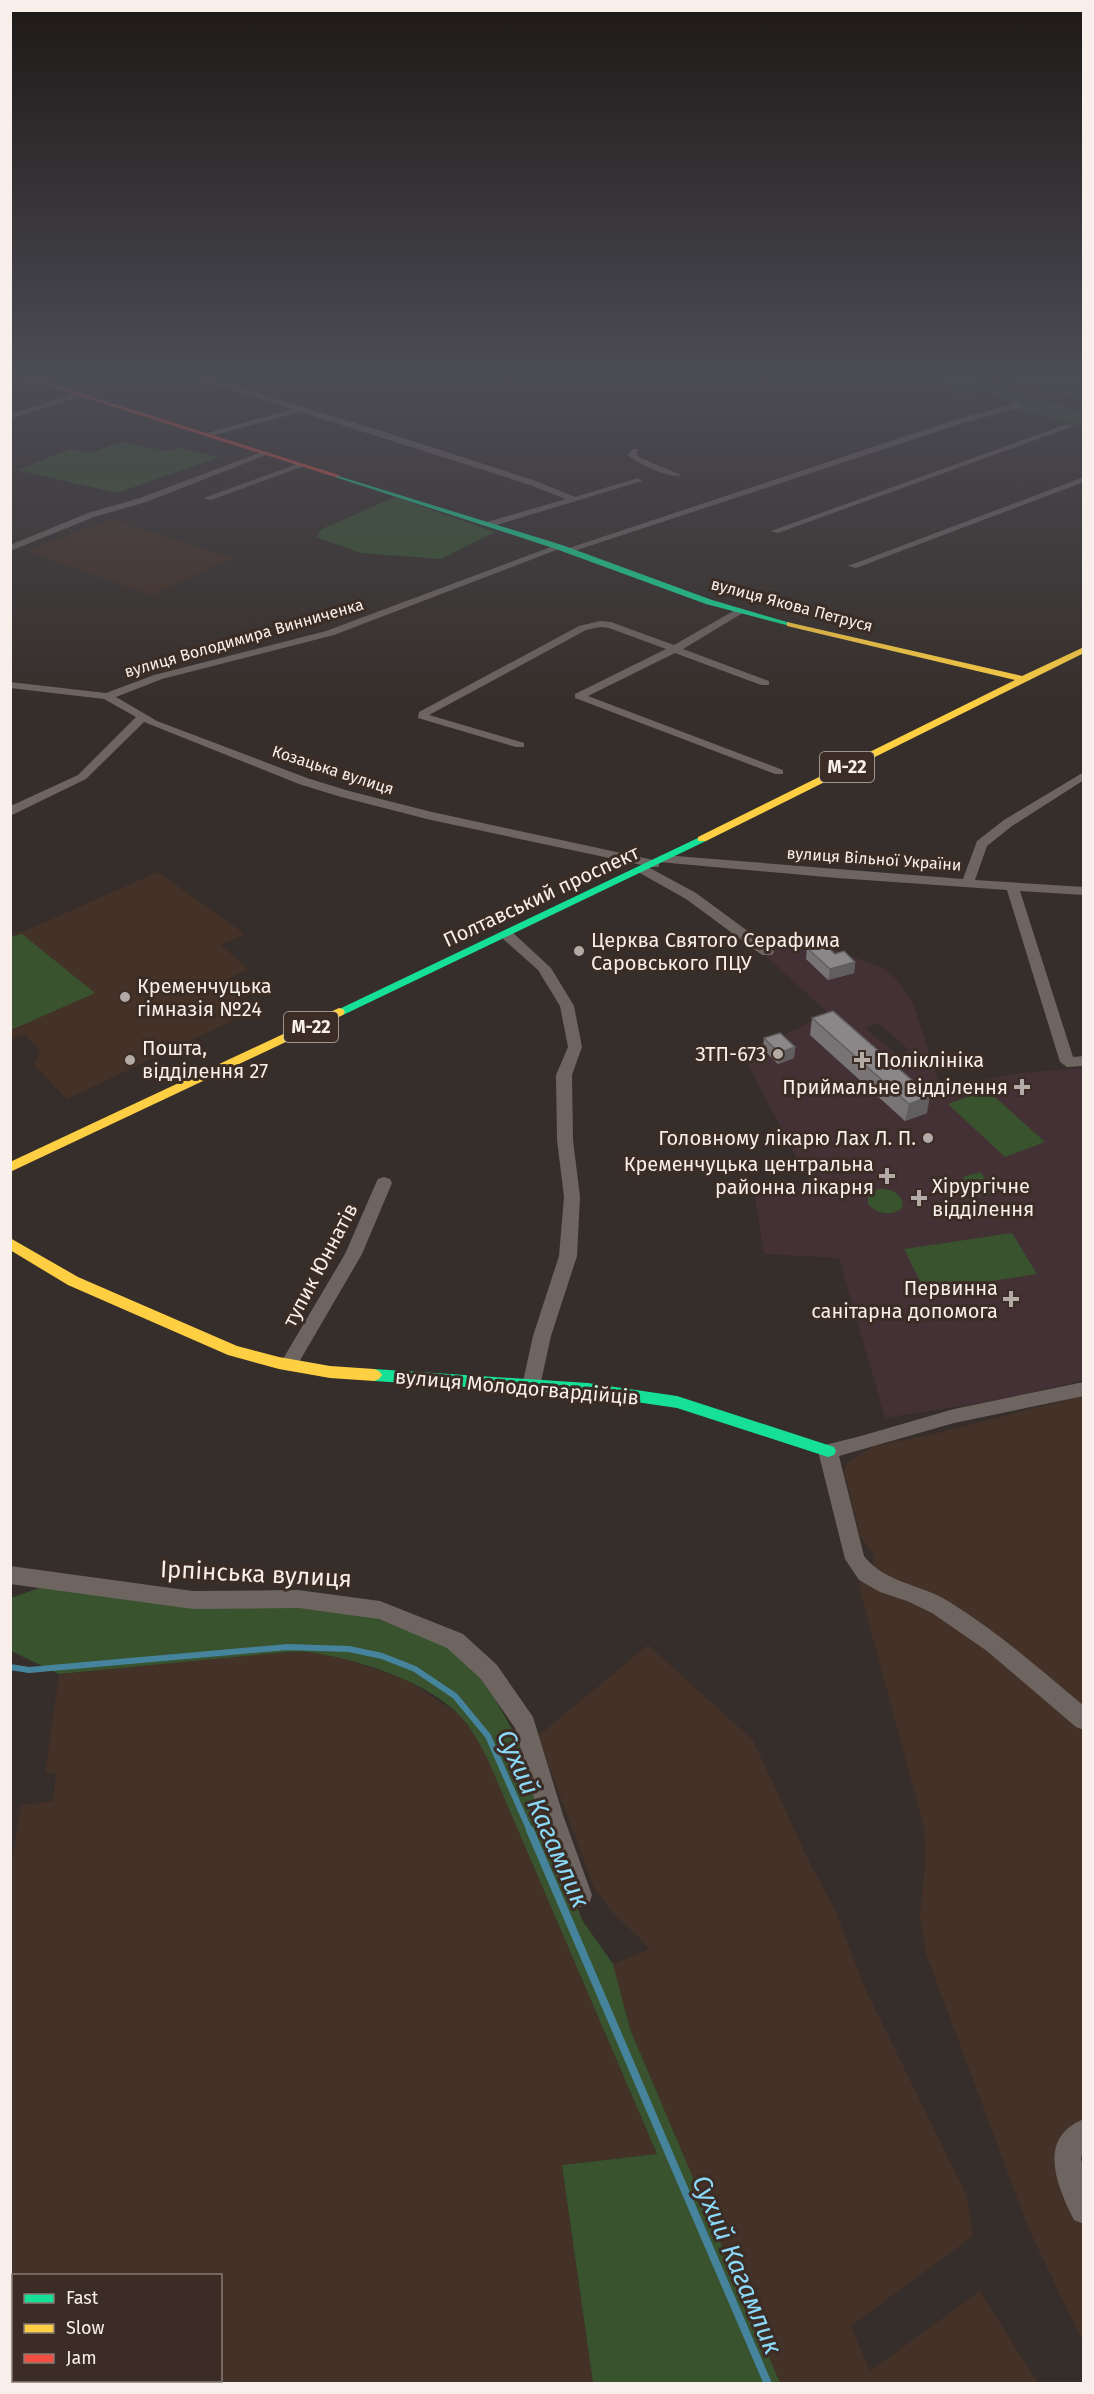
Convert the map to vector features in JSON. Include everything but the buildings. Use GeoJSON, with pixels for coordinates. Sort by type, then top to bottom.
{"type":"FeatureCollection","features":[{"type":"Feature","properties":{"kind":"main road","name":"вулиця Якова Петруся"},"geometry":{"type":"LineString","coordinates":[[359,483],[563,548],[709,602],[1022,679]]}},
{"type":"Feature","properties":{"kind":"main road","name":"Полтавський проспект"},"geometry":{"type":"LineString","coordinates":[[10,1168],[653,864],[1083,649]]}},
{"type":"Feature","properties":{"kind":"main road","name":"вулиця Молодогвардійців"},"geometry":{"type":"LineString","coordinates":[[10,1243],[73,1281],[233,1351],[330,1372],[588,1389],[677,1402],[828,1451]]}},
{"type":"Feature","properties":{"kind":"street"},"geometry":{"type":"LineString","coordinates":[[10,548],[91,515],[143,500],[189,483]]}},
{"type":"Feature","properties":{"kind":"street"},"geometry":{"type":"LineString","coordinates":[[208,498],[252,483]]}},
{"type":"Feature","properties":{"kind":"street"},"geometry":{"type":"LineString","coordinates":[[531,483],[575,500]]}},
{"type":"Feature","properties":{"kind":"street"},"geometry":{"type":"LineString","coordinates":[[490,524],[632,483]]}},
{"type":"Feature","properties":{"kind":"street","name":"вулиця Володимира Винниченка"},"geometry":{"type":"LineString","coordinates":[[107,696],[158,677],[330,633],[563,548],[776,483]]}},
{"type":"Feature","properties":{"kind":"street"},"geometry":{"type":"LineString","coordinates":[[775,531],[911,483]]}},
{"type":"Feature","properties":{"kind":"street"},"geometry":{"type":"LineString","coordinates":[[853,566],[1073,483]]}},
{"type":"Feature","properties":{"kind":"street"},"geometry":{"type":"LineString","coordinates":[[741,611],[673,650],[579,696],[779,772]]}},
{"type":"Feature","properties":{"kind":"street"},"geometry":{"type":"LineString","coordinates":[[520,745],[424,718],[423,714],[592,625],[611,625],[765,683]]}},
{"type":"Feature","properties":{"kind":"street","name":"Козацька вулиця"},"geometry":{"type":"LineString","coordinates":[[10,686],[70,690],[107,696],[142,718],[303,781],[388,806],[653,864]]}},
{"type":"Feature","properties":{"kind":"street"},"geometry":{"type":"LineString","coordinates":[[10,812],[26,800],[72,784],[84,775],[128,728],[142,718]]}},
{"type":"Feature","properties":{"kind":"street"},"geometry":{"type":"LineString","coordinates":[[968,882],[981,844],[1008,823],[1083,775]]}},
{"type":"Feature","properties":{"kind":"street"},"geometry":{"type":"LineString","coordinates":[[653,864],[767,952]]}},
{"type":"Feature","properties":{"kind":"street","name":"вулиця Вільної України"},"geometry":{"type":"LineString","coordinates":[[653,864],[1083,891]]}},
{"type":"Feature","properties":{"kind":"street"},"geometry":{"type":"LineString","coordinates":[[1012,885],[1067,1062],[1083,1061]]}},
{"type":"Feature","properties":{"kind":"street"},"geometry":{"type":"LineString","coordinates":[[506,934],[544,968],[567,1006],[575,1047],[564,1075],[565,1140],[572,1197],[568,1256],[542,1336],[531,1386]]}},
{"type":"Feature","properties":{"kind":"street","name":"тупик Юннатів"},"geometry":{"type":"LineString","coordinates":[[289,1364],[325,1305],[367,1227],[384,1183]]}},
{"type":"Feature","properties":{"kind":"street"},"geometry":{"type":"LineString","coordinates":[[1083,1389],[954,1416],[861,1444],[828,1451],[855,1559],[866,1574],[887,1586],[912,1593],[948,1612],[995,1644],[1083,1720]]}},
{"type":"Feature","properties":{"kind":"street","name":"Ірпінська вулиця"},"geometry":{"type":"LineString","coordinates":[[10,1575],[193,1600],[298,1599],[380,1610],[455,1641],[489,1672],[525,1724],[551,1815],[580,1895]]}},
{"type":"Feature","properties":{"kind":"street"},"geometry":{"type":"LineString","coordinates":[[1083,2132],[1077,2135],[1066,2156],[1071,2187],[1083,2210]]}},
{"type":"Feature","properties":{"kind":"shaded area"},"geometry":{"type":"Polygon","coordinates":[[[112,519],[233,558],[151,595],[26,551],[112,519]]]}},
{"type":"Feature","properties":{"kind":"shaded area","name":"Кременчуцька гімназія №24"},"geometry":{"type":"Polygon","coordinates":[[[158,872],[245,934],[221,945],[248,969],[230,978],[232,980],[224,985],[255,1010],[67,1099],[34,1065],[40,1051],[25,1034],[11,1038],[11,935],[158,872]]]}},
{"type":"Feature","properties":{"kind":"shaded area","name":"Кременчуцька центральна районна лікарня"},"geometry":{"type":"Polygon","coordinates":[[[792,934],[883,968],[898,981],[913,1003],[941,1088],[1021,1073],[1083,1068],[1083,1380],[1010,1398],[885,1418],[839,1258],[764,1254],[754,1191],[811,1186],[741,1051],[786,1034],[828,1013],[755,946],[792,934]],[[878,1023],[865,1028],[897,1055],[909,1050],[878,1023]]]}},
{"type":"Feature","properties":{"kind":"shaded area"},"geometry":{"type":"Polygon","coordinates":[[[1083,1396],[1083,2342],[1029,2230],[926,1954],[920,1917],[925,1862],[924,1828],[858,1583],[871,1577],[874,1555],[860,1536],[844,1470],[849,1461],[875,1446],[930,1435],[1083,1396]]]}},
{"type":"Feature","properties":{"kind":"shaded area"},"geometry":{"type":"Polygon","coordinates":[[[648,1645],[753,1740],[808,1859],[836,1912],[865,1988],[967,2196],[973,2236],[851,2326],[870,2371],[980,2291],[1038,2383],[780,2383],[630,2029],[613,1964],[650,1949],[614,1914],[594,1888],[538,1736],[648,1645]]]}},
{"type":"Feature","properties":{"kind":"shaded area"},"geometry":{"type":"Polygon","coordinates":[[[312,1652],[344,1659],[405,1679],[460,1715],[473,1732],[488,1760],[657,2154],[562,2165],[593,2383],[11,2383],[10,1875],[21,1805],[53,1801],[56,1773],[45,1773],[59,1674],[277,1653],[312,1652]]]}},
{"type":"Feature","properties":{"kind":"green space"},"geometry":{"type":"Polygon","coordinates":[[[73,483],[146,483],[117,493],[73,483]]]}},
{"type":"Feature","properties":{"kind":"green space"},"geometry":{"type":"Polygon","coordinates":[[[395,497],[495,532],[441,559],[361,553],[316,537],[322,529],[395,497]]]}},
{"type":"Feature","properties":{"kind":"green space"},"geometry":{"type":"Polygon","coordinates":[[[22,934],[95,993],[11,1030],[11,937],[22,934]]]}},
{"type":"Feature","properties":{"kind":"green space"},"geometry":{"type":"Polygon","coordinates":[[[987,1090],[1045,1142],[1005,1157],[948,1104],[987,1090]]]}},
{"type":"Feature","properties":{"kind":"green space"},"geometry":{"type":"Polygon","coordinates":[[[981,1172],[993,1194],[970,1195],[958,1187],[965,1176],[981,1172]]]}},
{"type":"Feature","properties":{"kind":"green space"},"geometry":{"type":"Polygon","coordinates":[[[878,1189],[896,1193],[903,1203],[902,1208],[893,1213],[880,1212],[868,1204],[868,1195],[878,1189]]]}},
{"type":"Feature","properties":{"kind":"green space"},"geometry":{"type":"Polygon","coordinates":[[[1012,1233],[1037,1274],[925,1291],[904,1249],[1012,1233]]]}},
{"type":"Feature","properties":{"kind":"green space"},"geometry":{"type":"Polygon","coordinates":[[[47,1585],[272,1605],[374,1617],[451,1648],[483,1678],[516,1736],[582,1920],[613,1964],[630,2029],[780,2383],[593,2383],[562,2165],[657,2154],[488,1760],[473,1732],[461,1717],[447,1704],[413,1683],[352,1661],[309,1652],[277,1653],[59,1674],[11,1651],[11,1598],[47,1585]]]}},
{"type":"Feature","properties":{"kind":"waterway","name":"Сухий Кагамлик"},"geometry":{"type":"LineString","coordinates":[[10,1667],[29,1670],[288,1647],[349,1649],[382,1656],[415,1669],[455,1696],[488,1736],[530,1831]]}},
{"type":"Feature","properties":{"kind":"waterway","name":"Сухий Кагамлик"},"geometry":{"type":"LineString","coordinates":[[530,1830],[768,2384]]}},
{"type":"Feature","properties":{"kind":"traffic: fast"},"geometry":{"type":"LineString","coordinates":[[358,483],[559,547],[709,602],[790,624]]}},
{"type":"Feature","properties":{"kind":"traffic: fast"},"geometry":{"type":"LineString","coordinates":[[339,1012],[702,839]]}},
{"type":"Feature","properties":{"kind":"traffic: fast"},"geometry":{"type":"LineString","coordinates":[[374,1375],[588,1389],[677,1402],[828,1451]]}},
{"type":"Feature","properties":{"kind":"traffic: slow"},"geometry":{"type":"LineString","coordinates":[[790,624],[1022,679]]}},
{"type":"Feature","properties":{"kind":"traffic: slow"},"geometry":{"type":"LineString","coordinates":[[702,839],[1084,649]]}},
{"type":"Feature","properties":{"kind":"traffic: slow"},"geometry":{"type":"LineString","coordinates":[[10,1168],[339,1012]]}},
{"type":"Feature","properties":{"kind":"traffic: slow"},"geometry":{"type":"LineString","coordinates":[[10,1243],[73,1281],[233,1351],[279,1363],[330,1372],[374,1375]]}},
{"type":"Feature","properties":{"kind":"place","name":"Церква Святого Серафима Саровського ПЦУ"},"geometry":{"type":"Point","coordinates":[579,951]}},
{"type":"Feature","properties":{"kind":"place","name":"Кременчуцька гімназія №24"},"geometry":{"type":"Point","coordinates":[125,997]}},
{"type":"Feature","properties":{"kind":"place","name":"ЗТП-673"},"geometry":{"type":"Point","coordinates":[778,1054]}},
{"type":"Feature","properties":{"kind":"place","name":"Пошта, відділення 27"},"geometry":{"type":"Point","coordinates":[130,1060]}},
{"type":"Feature","properties":{"kind":"place","name":"Поліклініка"},"geometry":{"type":"Point","coordinates":[862,1060]}},
{"type":"Feature","properties":{"kind":"place","name":"Приймальне відділення"},"geometry":{"type":"Point","coordinates":[1022,1087]}},
{"type":"Feature","properties":{"kind":"place","name":"Головному лікарю Лах Л. П."},"geometry":{"type":"Point","coordinates":[928,1138]}},
{"type":"Feature","properties":{"kind":"place","name":"Кременчуцька центральна районна лікарня"},"geometry":{"type":"Point","coordinates":[887,1176]}},
{"type":"Feature","properties":{"kind":"place","name":"Хірургічне відділення"},"geometry":{"type":"Point","coordinates":[919,1198]}},
{"type":"Feature","properties":{"kind":"place","name":"Первинна санітарна допомога"},"geometry":{"type":"Point","coordinates":[1011,1299]}}]}
